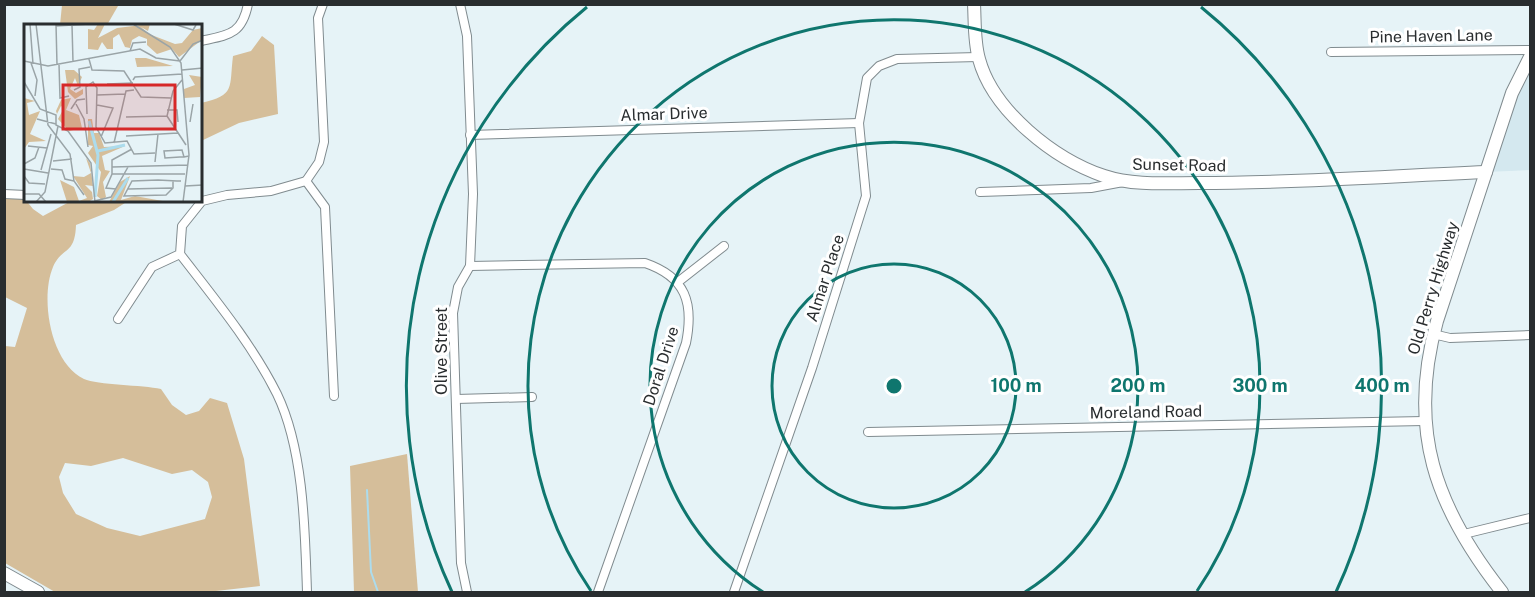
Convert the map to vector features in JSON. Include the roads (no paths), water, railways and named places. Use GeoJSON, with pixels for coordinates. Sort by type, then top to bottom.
{"type":"FeatureCollection","features":[{"type":"Feature","properties":{"kind":"street"},"geometry":{"type":"LineString","coordinates":[[202,41],[233,33],[244,22],[248,4]]}},
{"type":"Feature","properties":{"kind":"street"},"geometry":{"type":"LineString","coordinates":[[202,201],[227,195],[271,190],[306,181],[319,162],[324,142],[318,18],[323,4]]}},
{"type":"Feature","properties":{"kind":"street","name":"Olive Street"},"geometry":{"type":"LineString","coordinates":[[460,4],[467,36],[473,194],[470,266],[458,287],[453,313],[461,563],[467,592]]}},
{"type":"Feature","properties":{"kind":"street","name":"Sunset Road"},"geometry":{"type":"LineString","coordinates":[[974,4],[978,57],[996,96],[1028,129],[1079,165],[1105,176],[1127,181],[1252,182],[1486,172]]}},
{"type":"Feature","properties":{"kind":"street","name":"Pine Haven Lane"},"geometry":{"type":"LineString","coordinates":[[1331,52],[1530,50]]}},
{"type":"Feature","properties":{"kind":"street","name":"Almar Place"},"geometry":{"type":"LineString","coordinates":[[734,592],[812,368],[866,196],[859,123],[867,78],[879,66],[897,59],[978,57]]}},
{"type":"Feature","properties":{"kind":"street","name":"Old Perry Highway"},"geometry":{"type":"LineString","coordinates":[[1502,592],[1464,534],[1439,486],[1424,421],[1425,378],[1433,334],[1512,93],[1530,57]]}},
{"type":"Feature","properties":{"kind":"street","name":"Almar Drive"},"geometry":{"type":"LineString","coordinates":[[470,135],[859,123]]}},
{"type":"Feature","properties":{"kind":"street"},"geometry":{"type":"LineString","coordinates":[[306,181],[325,207],[334,396]]}},
{"type":"Feature","properties":{"kind":"street"},"geometry":{"type":"LineString","coordinates":[[980,192],[1091,188],[1127,181]]}},
{"type":"Feature","properties":{"kind":"street"},"geometry":{"type":"LineString","coordinates":[[4,194],[24,195]]}},
{"type":"Feature","properties":{"kind":"street"},"geometry":{"type":"LineString","coordinates":[[201,202],[182,226],[180,254],[241,336],[277,395],[297,459],[307,592]]}},
{"type":"Feature","properties":{"kind":"street"},"geometry":{"type":"LineString","coordinates":[[470,266],[645,263],[663,270],[678,282],[724,246]]}},
{"type":"Feature","properties":{"kind":"street"},"geometry":{"type":"LineString","coordinates":[[118,319],[152,267],[180,254]]}},
{"type":"Feature","properties":{"kind":"street","name":"Doral Drive"},"geometry":{"type":"LineString","coordinates":[[597,592],[686,343],[690,324],[689,309],[678,282]]}},
{"type":"Feature","properties":{"kind":"street"},"geometry":{"type":"LineString","coordinates":[[1433,334],[1450,338],[1530,335]]}},
{"type":"Feature","properties":{"kind":"street"},"geometry":{"type":"LineString","coordinates":[[456,399],[532,397]]}},
{"type":"Feature","properties":{"kind":"street","name":"Moreland Road"},"geometry":{"type":"LineString","coordinates":[[868,432],[1424,421]]}},
{"type":"Feature","properties":{"kind":"street"},"geometry":{"type":"LineString","coordinates":[[1464,534],[1530,518]]}},
{"type":"Feature","properties":{"kind":"street"},"geometry":{"type":"LineString","coordinates":[[4,573],[38,592]]}},
{"type":"Feature","properties":{"kind":"waterway"},"geometry":{"type":"LineString","coordinates":[[367,490],[371,572],[378,592]]}}]}
